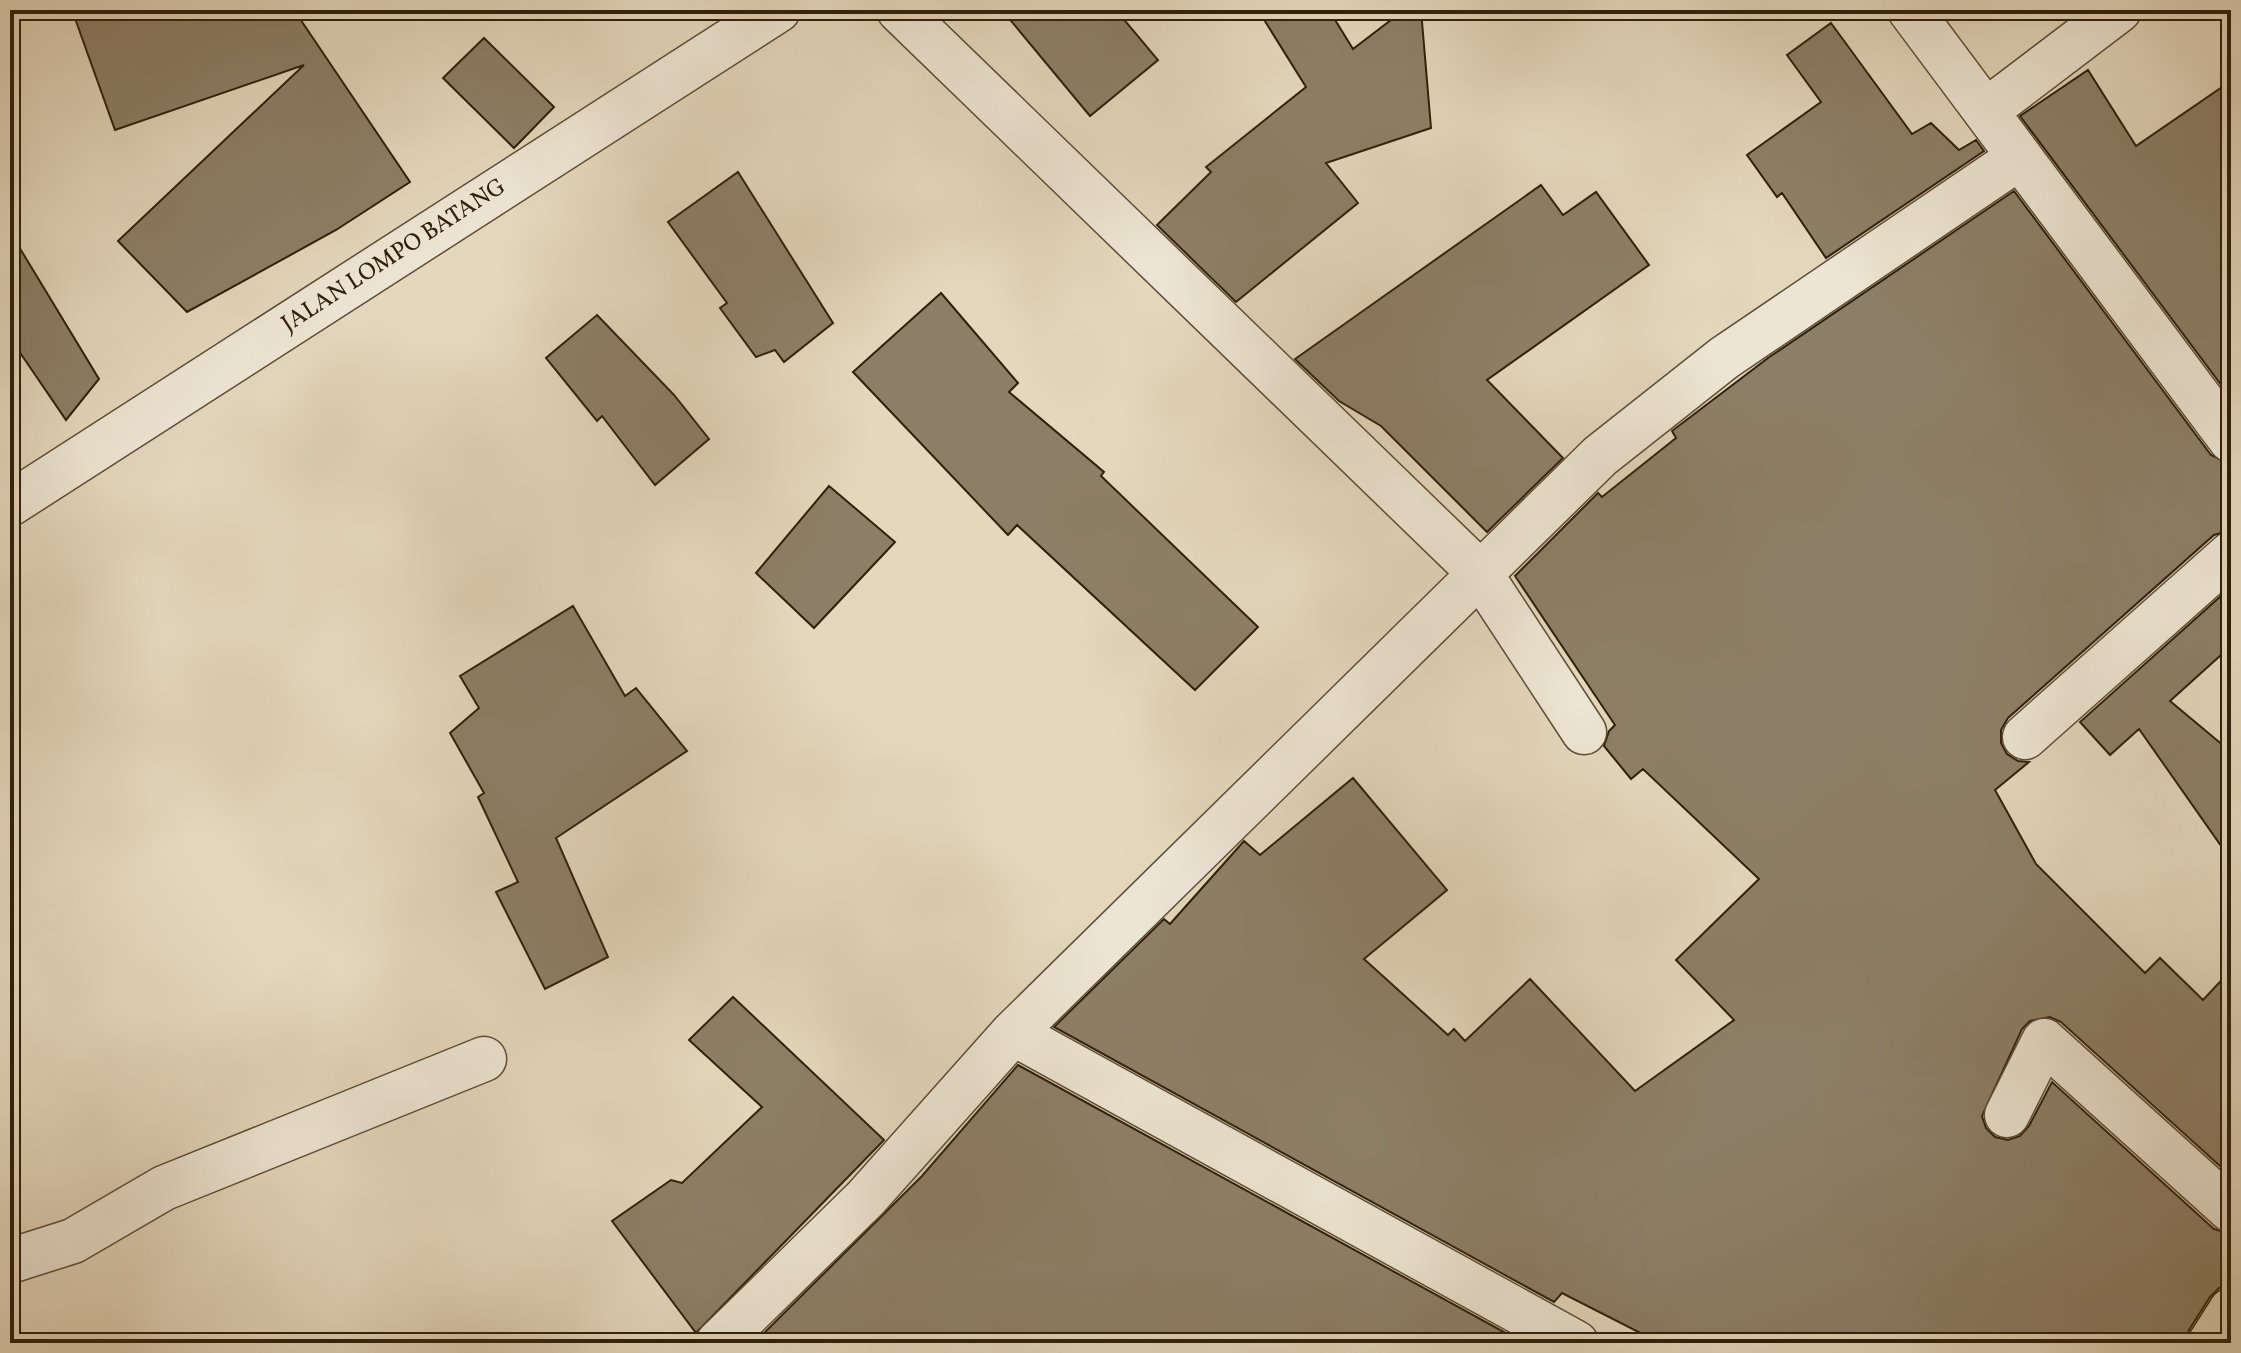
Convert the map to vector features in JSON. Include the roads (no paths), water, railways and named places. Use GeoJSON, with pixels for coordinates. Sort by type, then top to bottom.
{"type":"FeatureCollection","features":[{"type":"Feature","properties":{"kind":"highway"},"geometry":{"type":"LineString","coordinates":[[2210,1343],[2231,1310]]}},
{"type":"Feature","properties":{"kind":"street","name":"JALAN LOMPO BATANG"},"geometry":{"type":"LineString","coordinates":[[10,504],[778,10]]}},
{"type":"Feature","properties":{"kind":"street"},"geometry":{"type":"LineString","coordinates":[[899,10],[1479,572],[1584,732]]}},
{"type":"Feature","properties":{"kind":"street"},"geometry":{"type":"LineString","coordinates":[[1910,10],[2230,436]]}},
{"type":"Feature","properties":{"kind":"street"},"geometry":{"type":"LineString","coordinates":[[1986,111],[2119,10]]}},
{"type":"Feature","properties":{"kind":"street"},"geometry":{"type":"LineString","coordinates":[[718,1343],[866,1198],[1013,1033],[1600,456],[1724,358],[2020,157]]}},
{"type":"Feature","properties":{"kind":"street"},"geometry":{"type":"LineString","coordinates":[[2025,737],[2231,554]]}},
{"type":"Feature","properties":{"kind":"street"},"geometry":{"type":"LineString","coordinates":[[1013,1033],[1576,1343]]}},
{"type":"Feature","properties":{"kind":"street"},"geometry":{"type":"LineString","coordinates":[[2007,1115],[2044,1041],[2231,1210]]}},
{"type":"Feature","properties":{"kind":"street"},"geometry":{"type":"LineString","coordinates":[[10,1261],[73,1241],[164,1188],[484,1059]]}}]}
